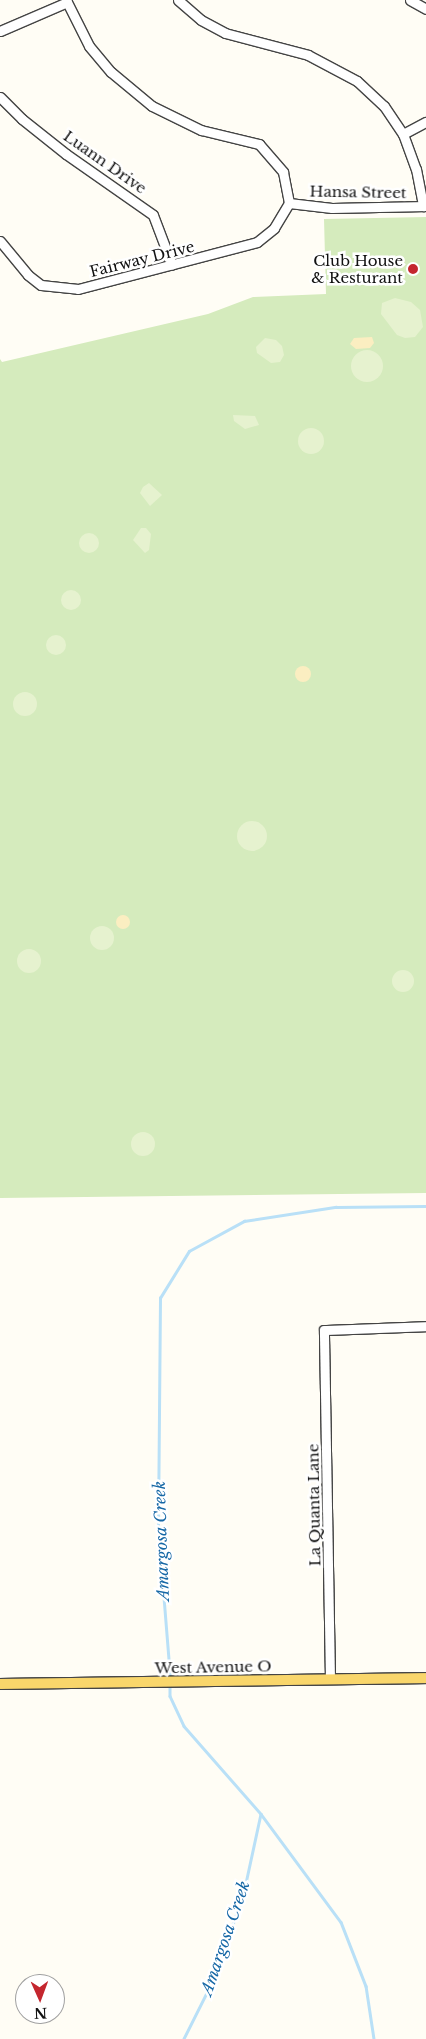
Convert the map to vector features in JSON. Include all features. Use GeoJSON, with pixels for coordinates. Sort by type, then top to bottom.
{"type":"FeatureCollection","features":[{"type":"Feature","properties":{"kind":"main road","name":"West Avenue O"},"geometry":{"type":"LineString","coordinates":[[0,1684],[426,1678]]}},
{"type":"Feature","properties":{"kind":"street"},"geometry":{"type":"LineString","coordinates":[[178,0],[201,20],[225,33],[326,63],[357,81],[384,106],[403,134],[416,169],[424,206]]}},
{"type":"Feature","properties":{"kind":"street"},"geometry":{"type":"LineString","coordinates":[[410,0],[426,9]]}},
{"type":"Feature","properties":{"kind":"street"},"geometry":{"type":"LineString","coordinates":[[0,31],[66,1],[89,46],[111,72],[152,106],[201,130],[259,144],[283,172],[289,204]]}},
{"type":"Feature","properties":{"kind":"street","name":"Luann Drive"},"geometry":{"type":"LineString","coordinates":[[0,97],[52,142],[153,215],[172,265]]}},
{"type":"Feature","properties":{"kind":"street"},"geometry":{"type":"LineString","coordinates":[[403,134],[426,122]]}},
{"type":"Feature","properties":{"kind":"street","name":"Hansa Street"},"geometry":{"type":"LineString","coordinates":[[289,204],[332,208],[424,206]]}},
{"type":"Feature","properties":{"kind":"street","name":"Fairway Drive"},"geometry":{"type":"LineString","coordinates":[[0,241],[28,275],[41,285],[58,289],[78,289],[258,242],[274,228],[289,204]]}},
{"type":"Feature","properties":{"kind":"street","name":"La Quanta Lane"},"geometry":{"type":"LineString","coordinates":[[330,1679],[324,1330],[426,1326]]}},
{"type":"Feature","properties":{"kind":"green space"},"geometry":{"type":"Polygon","coordinates":[[[426,217],[426,1193],[0,1198],[0,359],[2,362],[208,314],[253,297],[326,294],[324,219],[426,217]]]}},
{"type":"Feature","properties":{"kind":"green space"},"geometry":{"type":"Polygon","coordinates":[[[395,298],[411,302],[420,310],[423,327],[415,337],[405,338],[397,335],[381,314],[382,303],[395,298]]]}},
{"type":"Feature","properties":{"kind":"green space"},"geometry":{"type":"Polygon","coordinates":[[[265,338],[276,340],[282,346],[284,355],[280,362],[271,363],[257,353],[256,347],[265,338]]]}},
{"type":"Feature","properties":{"kind":"green space"},"geometry":{"type":"Polygon","coordinates":[[[367,350],[373,351],[378,355],[382,360],[382,372],[378,377],[373,381],[367,382],[361,381],[356,377],[352,372],[351,366],[352,360],[356,355],[361,351],[367,350]]]}},
{"type":"Feature","properties":{"kind":"green space"},"geometry":{"type":"Polygon","coordinates":[[[233,415],[255,416],[259,425],[245,429],[234,421],[233,415]]]}},
{"type":"Feature","properties":{"kind":"green space"},"geometry":{"type":"Polygon","coordinates":[[[311,428],[320,432],[324,441],[320,450],[311,454],[302,450],[298,441],[302,432],[311,428]]]}},
{"type":"Feature","properties":{"kind":"green space"},"geometry":{"type":"Polygon","coordinates":[[[149,483],[162,495],[150,506],[140,493],[143,487],[149,483]]]}},
{"type":"Feature","properties":{"kind":"green space"},"geometry":{"type":"Polygon","coordinates":[[[141,528],[146,528],[151,534],[149,550],[145,553],[133,540],[141,528]]]}},
{"type":"Feature","properties":{"kind":"green space"},"geometry":{"type":"Polygon","coordinates":[[[89,533],[96,536],[99,543],[96,550],[89,553],[82,550],[79,543],[82,536],[89,533]]]}},
{"type":"Feature","properties":{"kind":"green space"},"geometry":{"type":"Polygon","coordinates":[[[67,590],[75,590],[81,596],[81,604],[75,610],[67,610],[61,604],[61,596],[67,590]]]}},
{"type":"Feature","properties":{"kind":"green space"},"geometry":{"type":"Polygon","coordinates":[[[56,635],[63,638],[66,645],[63,652],[56,655],[49,652],[46,645],[49,638],[56,635]]]}},
{"type":"Feature","properties":{"kind":"green space"},"geometry":{"type":"Polygon","coordinates":[[[25,692],[30,693],[36,699],[36,709],[30,715],[25,716],[20,715],[14,709],[13,704],[14,699],[20,693],[25,692]]]}},
{"type":"Feature","properties":{"kind":"green space"},"geometry":{"type":"Polygon","coordinates":[[[252,821],[258,822],[266,830],[266,842],[258,850],[252,851],[246,850],[238,842],[237,836],[238,830],[246,822],[252,821]]]}},
{"type":"Feature","properties":{"kind":"green space"},"geometry":{"type":"Polygon","coordinates":[[[102,926],[111,929],[114,938],[111,947],[102,950],[93,947],[90,938],[93,929],[102,926]]]}},
{"type":"Feature","properties":{"kind":"green space"},"geometry":{"type":"Polygon","coordinates":[[[29,949],[34,950],[40,956],[40,966],[34,972],[29,973],[24,972],[18,966],[17,961],[18,956],[24,950],[29,949]]]}},
{"type":"Feature","properties":{"kind":"green space"},"geometry":{"type":"Polygon","coordinates":[[[403,970],[411,973],[414,981],[411,989],[403,992],[395,989],[392,981],[395,973],[403,970]]]}},
{"type":"Feature","properties":{"kind":"green space"},"geometry":{"type":"Polygon","coordinates":[[[143,1132],[148,1133],[154,1139],[154,1149],[148,1155],[143,1156],[138,1155],[132,1149],[131,1144],[132,1139],[138,1133],[143,1132]]]}},
{"type":"Feature","properties":{"kind":"sand"},"geometry":{"type":"Polygon","coordinates":[[[372,337],[374,343],[370,348],[356,349],[350,344],[354,338],[372,337]]]}},
{"type":"Feature","properties":{"kind":"sand"},"geometry":{"type":"Polygon","coordinates":[[[303,666],[311,674],[303,682],[295,674],[303,666]]]}},
{"type":"Feature","properties":{"kind":"sand"},"geometry":{"type":"Polygon","coordinates":[[[120,915],[126,915],[130,922],[126,929],[120,929],[116,925],[116,919],[120,915]]]}},
{"type":"Feature","properties":{"kind":"waterway","name":"Amargosa Creek"},"geometry":{"type":"LineString","coordinates":[[170,1678],[158,1528],[160,1298],[189,1251],[244,1221],[336,1207],[426,1206]]}},
{"type":"Feature","properties":{"kind":"waterway","name":"Amargosa Creek"},"geometry":{"type":"LineString","coordinates":[[170,1683],[170,1696],[184,1726],[261,1814],[243,1897],[211,1985],[184,2039]]}},
{"type":"Feature","properties":{"kind":"waterway"},"geometry":{"type":"LineString","coordinates":[[261,1814],[341,1922],[366,1986],[374,2039]]}},
{"type":"Feature","properties":{"kind":"place","name":"Club House & Resturant"},"geometry":{"type":"Point","coordinates":[413,269]}}]}
